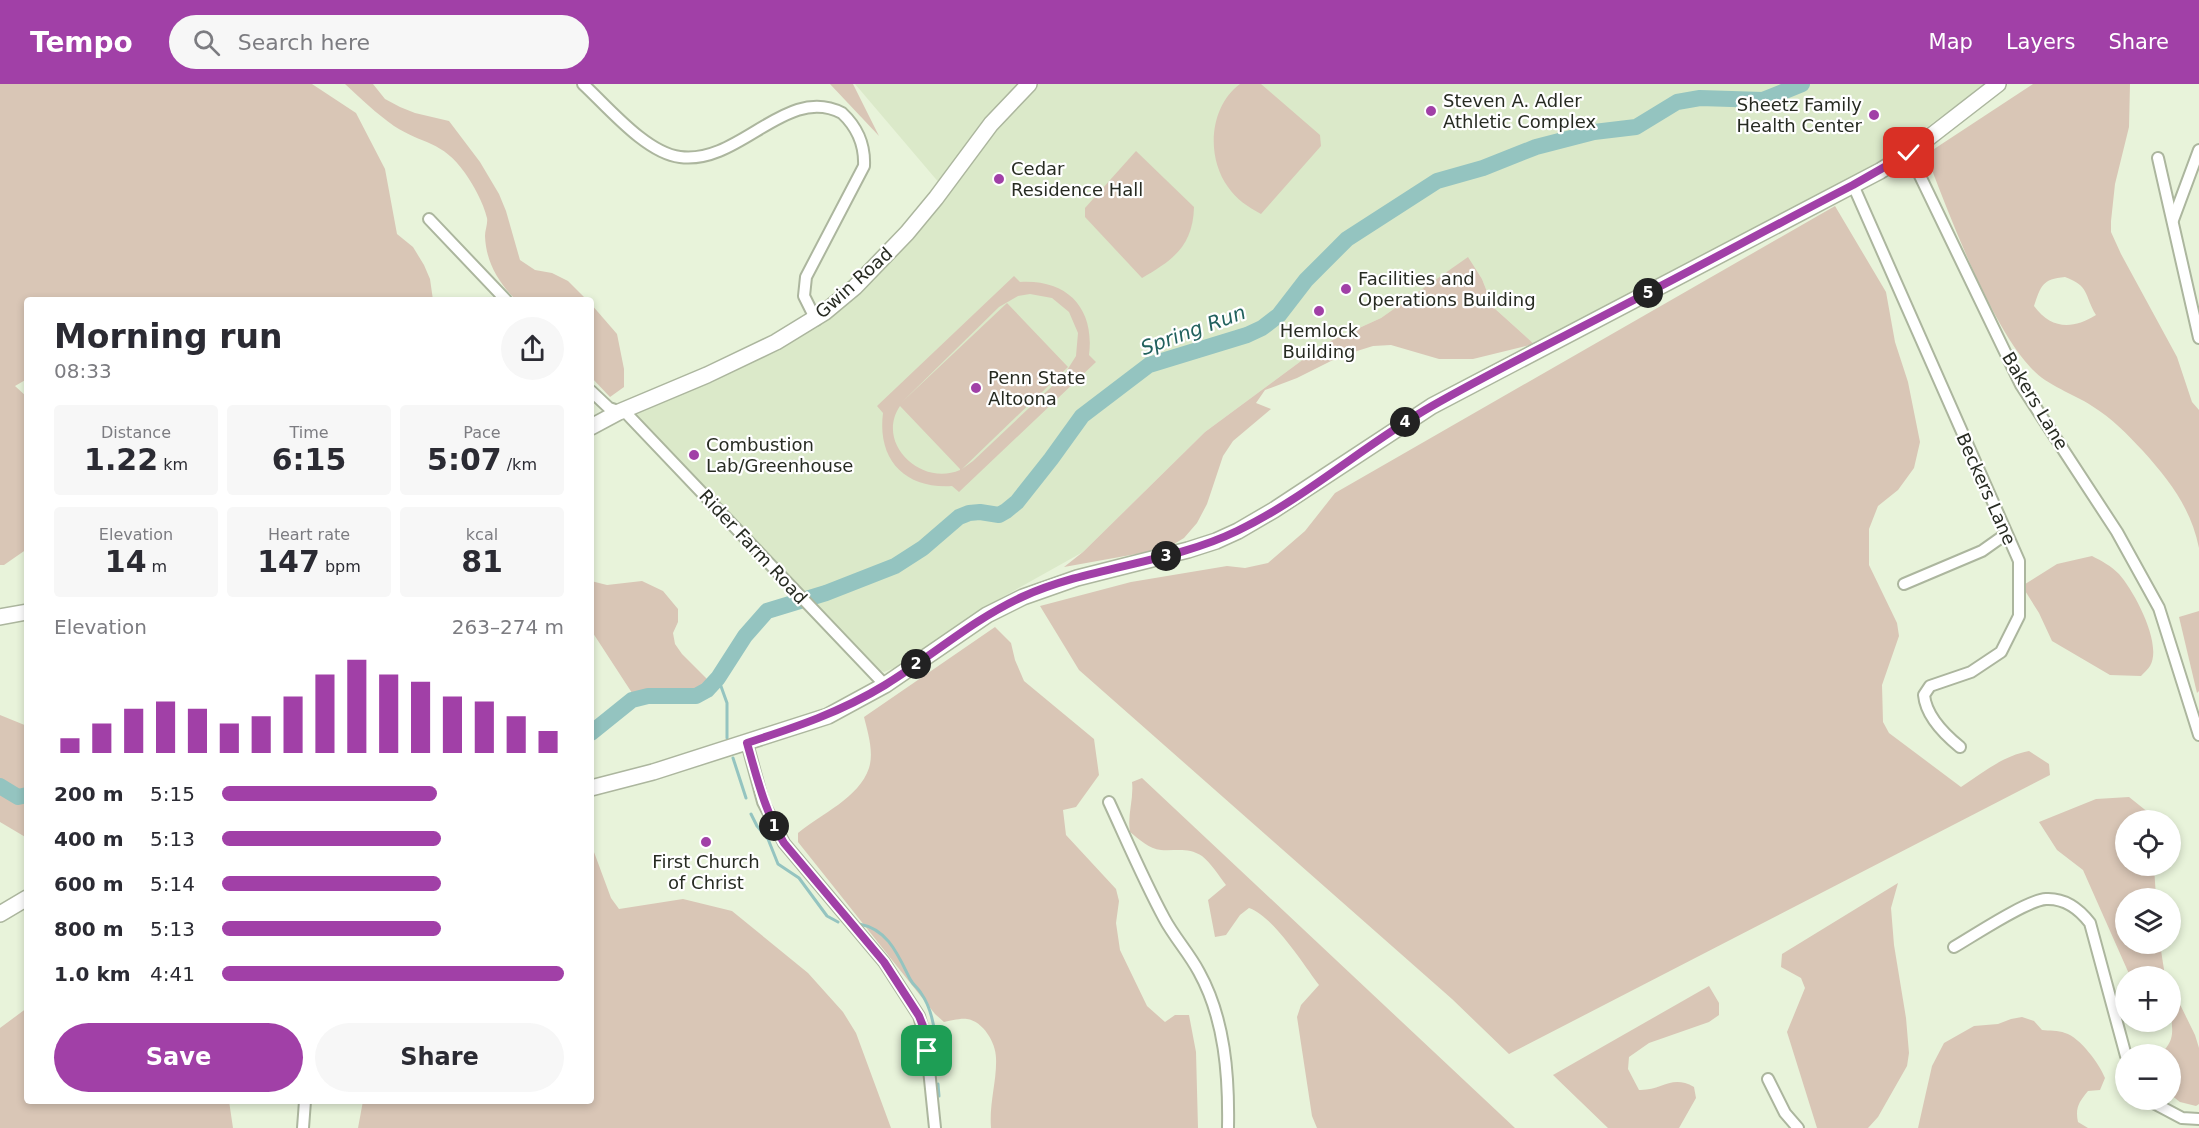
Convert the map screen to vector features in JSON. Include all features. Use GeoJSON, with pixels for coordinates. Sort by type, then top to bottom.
{"type":"FeatureCollection","features":[{"type":"Feature","properties":{"kind":"main road","name":"Gwin Road"},"geometry":{"type":"LineString","coordinates":[[594,426],[619,412],[707,375],[776,342],[816,320],[855,287],[907,233],[991,124],[1029,84]]}},
{"type":"Feature","properties":{"kind":"main road"},"geometry":{"type":"LineString","coordinates":[[594,787],[617,783],[828,716],[885,685],[987,615],[1023,597],[1077,578],[1188,550],[1238,531],[1274,510],[1432,406],[1853,185],[1909,153],[1998,84]]}},
{"type":"Feature","properties":{"kind":"main road"},"geometry":{"type":"LineString","coordinates":[[0,617],[24,613]]}},
{"type":"Feature","properties":{"kind":"main road"},"geometry":{"type":"LineString","coordinates":[[0,914],[24,900]]}},
{"type":"Feature","properties":{"kind":"street"},"geometry":{"type":"LineString","coordinates":[[583,84],[645,142],[659,151],[678,157],[691,158],[710,154],[782,106],[803,98],[825,100],[853,123],[862,146],[864,166],[806,277],[804,296],[816,320]]}},
{"type":"Feature","properties":{"kind":"street"},"geometry":{"type":"LineString","coordinates":[[2173,220],[2199,150]]}},
{"type":"Feature","properties":{"kind":"street","name":"Bakers Lane"},"geometry":{"type":"LineString","coordinates":[[1909,153],[2021,385],[2117,532],[2159,608],[2199,735]]}},
{"type":"Feature","properties":{"kind":"street"},"geometry":{"type":"LineString","coordinates":[[2158,158],[2199,338]]}},
{"type":"Feature","properties":{"kind":"street","name":"Beckers Lane"},"geometry":{"type":"LineString","coordinates":[[1853,185],[2019,561],[2019,616],[2001,652],[1971,672],[1930,686],[1923,695],[1925,707],[1947,737],[1960,747]]}},
{"type":"Feature","properties":{"kind":"street"},"geometry":{"type":"LineString","coordinates":[[429,219],[503,297]]}},
{"type":"Feature","properties":{"kind":"street","name":"Rider Farm Road"},"geometry":{"type":"LineString","coordinates":[[594,394],[609,408],[627,414],[885,685]]}},
{"type":"Feature","properties":{"kind":"street"},"geometry":{"type":"LineString","coordinates":[[1904,584],[1982,551],[2006,534]]}},
{"type":"Feature","properties":{"kind":"street"},"geometry":{"type":"LineString","coordinates":[[747,743],[763,802],[784,843],[884,962],[919,1016],[926,1040],[935,1128]]}},
{"type":"Feature","properties":{"kind":"street"},"geometry":{"type":"LineString","coordinates":[[1109,802],[1146,884],[1167,924],[1200,972],[1215,1008],[1226,1068],[1228,1128]]}},
{"type":"Feature","properties":{"kind":"street"},"geometry":{"type":"LineString","coordinates":[[1954,947],[2029,904],[2046,899],[2079,909],[2090,923],[2093,932],[2123,1044]]}},
{"type":"Feature","properties":{"kind":"street"},"geometry":{"type":"LineString","coordinates":[[1768,1079],[1785,1113],[1798,1128]]}},
{"type":"Feature","properties":{"kind":"street"},"geometry":{"type":"LineString","coordinates":[[303,1128],[305,1104]]}},
{"type":"Feature","properties":{"kind":"street"},"geometry":{"type":"LineString","coordinates":[[2166,1110],[2181,1118],[2199,1119]]}},
{"type":"Feature","properties":{"kind":"shaded area"},"geometry":{"type":"Polygon","coordinates":[[[0,84],[312,84],[356,113],[385,169],[397,234],[413,247],[424,265],[430,279],[433,297],[24,297],[24,381],[15,386],[24,394],[24,551],[4,565],[0,565],[0,84]]]}},
{"type":"Feature","properties":{"kind":"shaded area"},"geometry":{"type":"Polygon","coordinates":[[[345,84],[373,84],[385,99],[400,107],[449,121],[480,162],[499,194],[520,260],[535,270],[552,273],[568,281],[584,297],[513,297],[499,279],[491,263],[485,236],[487,220],[481,200],[457,162],[432,144],[394,126],[345,84]]]}},
{"type":"Feature","properties":{"kind":"shaded area"},"geometry":{"type":"Polygon","coordinates":[[[830,84],[853,84],[879,136],[830,84]]]}},
{"type":"Feature","properties":{"kind":"shaded area","name":"Penn State Altoona"},"geometry":{"type":"Polygon","coordinates":[[[855,84],[1985,84],[1888,156],[1843,182],[1534,344],[1493,307],[1482,279],[1468,258],[1381,318],[1324,344],[1205,432],[1083,552],[1001,598],[894,668],[884,672],[877,669],[633,414],[820,321],[946,191],[855,84]]]}},
{"type":"Feature","properties":{"kind":"shaded area"},"geometry":{"type":"Polygon","coordinates":[[[1240,84],[1261,84],[1320,135],[1321,146],[1261,214],[1251,209],[1231,191],[1216,161],[1214,133],[1217,119],[1222,106],[1240,84]]]}},
{"type":"Feature","properties":{"kind":"shaded area"},"geometry":{"type":"Polygon","coordinates":[[[2033,84],[2130,84],[2129,127],[2115,184],[2111,232],[2177,357],[2192,402],[2199,410],[2199,548],[2185,507],[2162,473],[2143,451],[2100,411],[2052,385],[2037,374],[2014,347],[1982,290],[1966,255],[1930,165],[1928,153],[2033,84]],[[2065,277],[2051,280],[2041,289],[2034,306],[2047,319],[2062,325],[2070,325],[2096,315],[2083,288],[2065,277]]]}},
{"type":"Feature","properties":{"kind":"shaded area"},"geometry":{"type":"Polygon","coordinates":[[[1136,151],[1194,207],[1193,221],[1185,242],[1172,258],[1142,278],[1085,217],[1085,208],[1136,151]]]}},
{"type":"Feature","properties":{"kind":"shaded area"},"geometry":{"type":"Polygon","coordinates":[[[1835,206],[1886,292],[1895,342],[1908,382],[1920,442],[1914,468],[1898,490],[1878,506],[1869,529],[1869,565],[1897,623],[1899,636],[1882,685],[1883,722],[1889,733],[1961,787],[2001,761],[2029,751],[2049,764],[2050,775],[1509,1054],[1452,999],[1079,670],[1040,606],[1131,582],[1227,566],[1245,568],[1268,563],[1305,531],[1335,493],[1835,206]]]}},
{"type":"Feature","properties":{"kind":"shaded area"},"geometry":{"type":"Polygon","coordinates":[[[1468,257],[1482,279],[1493,307],[1534,344],[1473,359],[1439,359],[1391,345],[1373,346],[1341,356],[1297,378],[1265,390],[1256,403],[1271,409],[1233,441],[1223,456],[1207,504],[1197,523],[1184,538],[1169,547],[1153,551],[1064,567],[1083,552],[1205,432],[1324,344],[1381,318],[1468,257]]]}},
{"type":"Feature","properties":{"kind":"shaded area"},"geometry":{"type":"Polygon","coordinates":[[[1014,276],[1020,282],[1037,282],[1064,291],[1082,310],[1090,338],[1089,355],[1096,362],[959,492],[952,486],[935,486],[908,477],[898,468],[890,458],[885,445],[882,430],[883,413],[877,406],[1014,276]],[[1030,294],[1018,296],[999,307],[901,403],[1007,303],[1068,367],[962,469],[1064,375],[1076,356],[1078,333],[1069,312],[1052,298],[1030,294]],[[900,406],[894,420],[893,434],[906,458],[917,467],[931,472],[945,474],[960,470],[960,469],[900,406]]]}},
{"type":"Feature","properties":{"kind":"shaded area"},"geometry":{"type":"Polygon","coordinates":[[[594,307],[617,334],[624,369],[624,387],[610,397],[594,380],[594,307]]]}},
{"type":"Feature","properties":{"kind":"shaded area"},"geometry":{"type":"Polygon","coordinates":[[[2092,556],[2119,574],[2132,592],[2145,618],[2153,645],[2153,656],[2150,666],[2141,676],[2110,675],[2052,641],[2039,613],[2022,586],[2057,564],[2092,556]]]}},
{"type":"Feature","properties":{"kind":"shaded area"},"geometry":{"type":"Polygon","coordinates":[[[642,581],[663,591],[678,609],[678,622],[673,633],[675,644],[707,679],[701,690],[676,697],[651,699],[634,696],[594,635],[594,582],[607,585],[642,581]]]}},
{"type":"Feature","properties":{"kind":"shaded area"},"geometry":{"type":"Polygon","coordinates":[[[2199,611],[2199,691],[2197,693],[2179,617],[2199,611]]]}},
{"type":"Feature","properties":{"kind":"shaded area"},"geometry":{"type":"Polygon","coordinates":[[[995,627],[1011,643],[1024,681],[1094,739],[1099,775],[1076,807],[1063,810],[1066,835],[1116,889],[1119,901],[1116,923],[1120,950],[1147,1006],[1165,1022],[1175,1015],[1189,1015],[1196,1052],[1198,1128],[991,1128],[996,1058],[994,1046],[988,1034],[973,1021],[961,1019],[944,1022],[935,1014],[798,842],[798,833],[848,797],[864,779],[871,756],[864,717],[995,627]]]}},
{"type":"Feature","properties":{"kind":"shaded area"},"geometry":{"type":"Polygon","coordinates":[[[0,715],[24,725],[24,836],[0,822],[0,715]]]}},
{"type":"Feature","properties":{"kind":"shaded area"},"geometry":{"type":"Polygon","coordinates":[[[1142,778],[1515,1128],[1317,1128],[1312,1116],[1297,1017],[1301,1005],[1319,985],[1268,920],[1249,908],[1240,915],[1226,935],[1215,937],[1208,900],[1226,885],[1212,866],[1202,856],[1187,850],[1152,848],[1130,832],[1132,782],[1142,778]]]}},
{"type":"Feature","properties":{"kind":"shaded area"},"geometry":{"type":"Polygon","coordinates":[[[2129,797],[2145,810],[2115,810],[2115,876],[2155,876],[2155,888],[2115,888],[2115,942],[2083,870],[2057,850],[2039,822],[2096,799],[2129,797]]]}},
{"type":"Feature","properties":{"kind":"shaded area"},"geometry":{"type":"Polygon","coordinates":[[[594,852],[611,898],[619,909],[683,899],[732,911],[808,973],[843,1012],[856,1033],[891,1128],[358,1128],[362,1104],[594,1104],[594,852]]]}},
{"type":"Feature","properties":{"kind":"shaded area"},"geometry":{"type":"Polygon","coordinates":[[[1898,883],[1891,908],[1894,945],[1906,1018],[1909,1053],[1907,1066],[1878,1117],[1868,1128],[1817,1128],[1787,1032],[1805,988],[1801,978],[1781,967],[1782,954],[1898,883]]]}},
{"type":"Feature","properties":{"kind":"shaded area"},"geometry":{"type":"Polygon","coordinates":[[[2120,954],[2162,954],[2163,966],[2126,966],[2120,954]]]}},
{"type":"Feature","properties":{"kind":"shaded area"},"geometry":{"type":"Polygon","coordinates":[[[1709,986],[1719,1003],[1719,1015],[1709,1022],[1649,1043],[1629,1057],[1628,1069],[1639,1090],[1647,1090],[1673,1082],[1686,1083],[1694,1087],[1696,1098],[1679,1128],[1608,1128],[1553,1075],[1709,986]]]}},
{"type":"Feature","properties":{"kind":"shaded area"},"geometry":{"type":"Polygon","coordinates":[[[2181,1006],[2199,1048],[2199,1104],[2196,1106],[2181,1102],[2181,1044],[2168,1044],[2172,1032],[2181,1032],[2181,1006]]]}},
{"type":"Feature","properties":{"kind":"shaded area"},"geometry":{"type":"Polygon","coordinates":[[[24,1010],[24,1104],[229,1104],[233,1128],[0,1128],[0,1028],[24,1010]]]}},
{"type":"Feature","properties":{"kind":"shaded area"},"geometry":{"type":"Polygon","coordinates":[[[2022,1017],[2034,1021],[2042,1030],[2059,1031],[2071,1036],[2089,1052],[2099,1066],[2105,1078],[2100,1090],[2088,1091],[2077,1109],[2078,1122],[2088,1128],[1918,1128],[1932,1066],[1944,1043],[1974,1026],[1998,1024],[2022,1017]]]}},
{"type":"Feature","properties":{"kind":"waterway","name":"Spring Run"},"geometry":{"type":"LineString","coordinates":[[594,731],[632,700],[648,696],[696,696],[707,690],[718,678],[745,636],[767,611],[826,593],[895,566],[923,548],[959,517],[980,512],[999,515],[1006,511],[1017,502],[1082,416],[1149,365],[1247,335],[1262,328],[1279,315],[1306,280],[1347,239],[1437,181],[1483,168],[1536,147],[1594,132],[1636,127],[1677,102],[1700,98],[1763,100],[1802,84]]}},
{"type":"Feature","properties":{"kind":"waterway"},"geometry":{"type":"LineString","coordinates":[[718,678],[727,703],[727,738]]}},
{"type":"Feature","properties":{"kind":"waterway"},"geometry":{"type":"LineString","coordinates":[[733,758],[746,798]]}},
{"type":"Feature","properties":{"kind":"waterway","name":"Spring Run"},"geometry":{"type":"LineString","coordinates":[[0,786],[18,797],[24,796]]}},
{"type":"Feature","properties":{"kind":"waterway"},"geometry":{"type":"LineString","coordinates":[[751,814],[768,839],[778,864],[799,878],[827,916],[838,922]]}},
{"type":"Feature","properties":{"kind":"waterway"},"geometry":{"type":"LineString","coordinates":[[859,924],[878,931],[885,937],[896,952],[911,981],[926,1001],[934,1028],[937,1065]]}},
{"type":"Feature","properties":{"kind":"waterway"},"geometry":{"type":"LineString","coordinates":[[938,1084],[939,1096]]}},
{"type":"Feature","properties":{"kind":"place","name":"Steven A. Adler Athletic Complex"},"geometry":{"type":"Point","coordinates":[1431,111]}},
{"type":"Feature","properties":{"kind":"place","name":"Sheetz Family Health Center"},"geometry":{"type":"Point","coordinates":[1874,115]}},
{"type":"Feature","properties":{"kind":"place","name":"Cedar Residence Hall"},"geometry":{"type":"Point","coordinates":[999,179]}},
{"type":"Feature","properties":{"kind":"place","name":"Facilities and Operations Building"},"geometry":{"type":"Point","coordinates":[1346,289]}},
{"type":"Feature","properties":{"kind":"place","name":"Hemlock Building"},"geometry":{"type":"Point","coordinates":[1319,311]}},
{"type":"Feature","properties":{"kind":"place","name":"Penn State Altoona"},"geometry":{"type":"Point","coordinates":[976,388]}},
{"type":"Feature","properties":{"kind":"place","name":"Combustion Lab/Greenhouse"},"geometry":{"type":"Point","coordinates":[694,455]}},
{"type":"Feature","properties":{"kind":"place","name":"First Church of Christ"},"geometry":{"type":"Point","coordinates":[706,842]}},
{"type":"Feature","properties":{"kind":"route"},"geometry":{"type":"LineString","coordinates":[[927,1051],[919,1016],[884,962],[784,843],[763,802],[747,743],[828,716],[852,704],[885,685],[987,615],[1046,587],[1188,550],[1238,531],[1274,510],[1432,406],[1853,185],[1909,153]]}}]}
